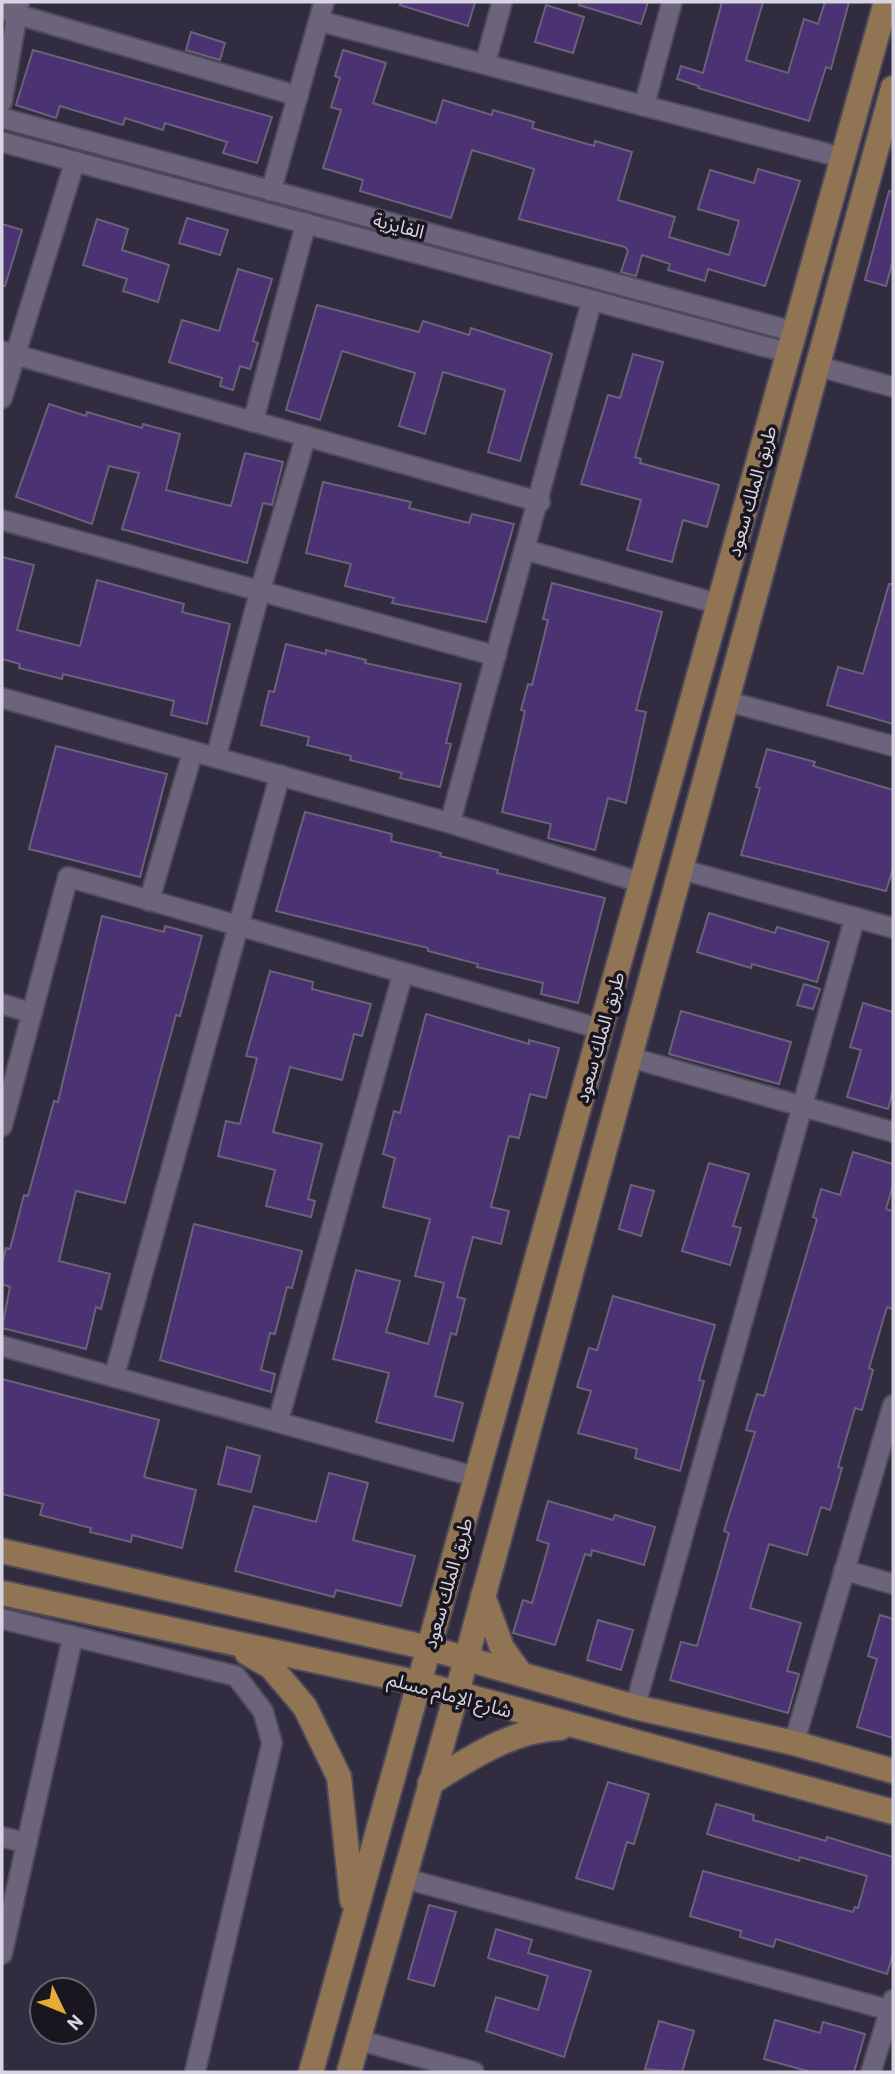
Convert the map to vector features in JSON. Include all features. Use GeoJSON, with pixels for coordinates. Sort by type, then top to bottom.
{"type":"FeatureCollection","features":[{"type":"Feature","properties":{"kind":"main road","name":"طريق الملك سعود"},"geometry":{"type":"LineString","coordinates":[[310,2072],[886,2]]}},
{"type":"Feature","properties":{"kind":"main road","name":"طريق الملك سعود"},"geometry":{"type":"LineString","coordinates":[[349,2072],[466,1660],[893,88]]}},
{"type":"Feature","properties":{"kind":"main road","name":"شارع الإمام مسلم"},"geometry":{"type":"LineString","coordinates":[[2,1551],[429,1648],[635,1707],[794,1743],[893,1771]]}},
{"type":"Feature","properties":{"kind":"main road","name":"شارع الإمام مسلم"},"geometry":{"type":"LineString","coordinates":[[2,1593],[231,1645],[419,1683],[454,1695],[893,1812]]}},
{"type":"Feature","properties":{"kind":"main road"},"geometry":{"type":"LineString","coordinates":[[483,1596],[502,1648],[520,1673]]}},
{"type":"Feature","properties":{"kind":"main road"},"geometry":{"type":"LineString","coordinates":[[231,1645],[271,1667],[305,1707],[339,1777],[353,1919]]}},
{"type":"Feature","properties":{"kind":"main road"},"geometry":{"type":"LineString","coordinates":[[430,1783],[489,1747],[537,1729],[576,1728]]}},
{"type":"Feature","properties":{"kind":"street"},"geometry":{"type":"LineString","coordinates":[[271,191],[324,2]]}},
{"type":"Feature","properties":{"kind":"street"},"geometry":{"type":"LineString","coordinates":[[485,64],[502,2]]}},
{"type":"Feature","properties":{"kind":"street"},"geometry":{"type":"LineString","coordinates":[[644,106],[672,2]]}},
{"type":"Feature","properties":{"kind":"street"},"geometry":{"type":"LineString","coordinates":[[2,102],[12,9],[298,96]]}},
{"type":"Feature","properties":{"kind":"street"},"geometry":{"type":"LineString","coordinates":[[319,21],[844,158]]}},
{"type":"Feature","properties":{"kind":"street","name":"الفايزية"},"geometry":{"type":"LineString","coordinates":[[2,118],[271,191],[792,342]]}},
{"type":"Feature","properties":{"kind":"street","name":"الفايزية"},"geometry":{"type":"LineString","coordinates":[[2,142],[592,300],[792,342]]}},
{"type":"Feature","properties":{"kind":"street"},"geometry":{"type":"LineString","coordinates":[[2,398],[8,352],[75,161]]}},
{"type":"Feature","properties":{"kind":"street"},"geometry":{"type":"LineString","coordinates":[[253,422],[306,223]]}},
{"type":"Feature","properties":{"kind":"street"},"geometry":{"type":"LineString","coordinates":[[450,823],[540,502],[592,300]]}},
{"type":"Feature","properties":{"kind":"street"},"geometry":{"type":"LineString","coordinates":[[8,352],[540,502]]}},
{"type":"Feature","properties":{"kind":"street"},"geometry":{"type":"LineString","coordinates":[[817,366],[893,387]]}},
{"type":"Feature","properties":{"kind":"street"},"geometry":{"type":"LineString","coordinates":[[216,757],[260,591],[306,436]]}},
{"type":"Feature","properties":{"kind":"street"},"geometry":{"type":"LineString","coordinates":[[2,520],[496,656]]}},
{"type":"Feature","properties":{"kind":"street"},"geometry":{"type":"LineString","coordinates":[[526,550],[719,604]]}},
{"type":"Feature","properties":{"kind":"street"},"geometry":{"type":"LineString","coordinates":[[2,698],[450,823],[642,883]]}},
{"type":"Feature","properties":{"kind":"street"},"geometry":{"type":"LineString","coordinates":[[726,701],[893,746]]}},
{"type":"Feature","properties":{"kind":"street"},"geometry":{"type":"LineString","coordinates":[[149,901],[193,751]]}},
{"type":"Feature","properties":{"kind":"street"},"geometry":{"type":"LineString","coordinates":[[114,1377],[280,775]]}},
{"type":"Feature","properties":{"kind":"street"},"geometry":{"type":"LineString","coordinates":[[680,869],[893,928]]}},
{"type":"Feature","properties":{"kind":"street"},"geometry":{"type":"LineString","coordinates":[[2,1126],[68,877],[601,1029]]}},
{"type":"Feature","properties":{"kind":"street"},"geometry":{"type":"LineString","coordinates":[[635,1707],[855,917]]}},
{"type":"Feature","properties":{"kind":"street"},"geometry":{"type":"LineString","coordinates":[[278,1422],[403,973]]}},
{"type":"Feature","properties":{"kind":"street"},"geometry":{"type":"LineString","coordinates":[[2,1004],[32,1013]]}},
{"type":"Feature","properties":{"kind":"street"},"geometry":{"type":"LineString","coordinates":[[629,1057],[893,1132]]}},
{"type":"Feature","properties":{"kind":"street"},"geometry":{"type":"LineString","coordinates":[[2,1346],[476,1477]]}},
{"type":"Feature","properties":{"kind":"street"},"geometry":{"type":"LineString","coordinates":[[794,1743],[893,1407]]}},
{"type":"Feature","properties":{"kind":"street"},"geometry":{"type":"LineString","coordinates":[[2,1544],[38,1560]]}},
{"type":"Feature","properties":{"kind":"street"},"geometry":{"type":"LineString","coordinates":[[845,1570],[893,1584]]}},
{"type":"Feature","properties":{"kind":"street"},"geometry":{"type":"LineString","coordinates":[[2,1619],[236,1676],[263,1711],[272,1743],[195,2072]]}},
{"type":"Feature","properties":{"kind":"street"},"geometry":{"type":"LineString","coordinates":[[2,1954],[73,1636]]}},
{"type":"Feature","properties":{"kind":"street"},"geometry":{"type":"LineString","coordinates":[[2,1837],[27,1843]]}},
{"type":"Feature","properties":{"kind":"street"},"geometry":{"type":"LineString","coordinates":[[404,1878],[892,2006],[871,2072]]}},
{"type":"Feature","properties":{"kind":"street"},"geometry":{"type":"LineString","coordinates":[[358,2040],[474,2072]]}},
{"type":"Feature","properties":{"kind":"building"},"geometry":{"type":"Polygon","coordinates":[[[401,2],[475,2],[468,26],[400,5],[401,2]]]}},
{"type":"Feature","properties":{"kind":"building"},"geometry":{"type":"Polygon","coordinates":[[[580,2],[648,2],[641,24],[579,5],[580,2]]]}},
{"type":"Feature","properties":{"kind":"building"},"geometry":{"type":"Polygon","coordinates":[[[722,2],[763,2],[746,60],[788,73],[804,19],[818,24],[825,2],[849,2],[831,69],[826,67],[809,121],[698,88],[699,86],[677,79],[681,66],[703,73],[722,2]]]}},
{"type":"Feature","properties":{"kind":"building"},"geometry":{"type":"Polygon","coordinates":[[[546,5],[584,17],[573,53],[535,42],[546,5]]]}},
{"type":"Feature","properties":{"kind":"building"},"geometry":{"type":"Polygon","coordinates":[[[191,32],[225,43],[220,60],[186,50],[191,32]]]}},
{"type":"Feature","properties":{"kind":"building"},"geometry":{"type":"Polygon","coordinates":[[[33,50],[272,117],[257,163],[223,153],[227,142],[165,123],[163,130],[125,118],[123,125],[60,106],[56,118],[16,105],[33,50]]]}},
{"type":"Feature","properties":{"kind":"building"},"geometry":{"type":"Polygon","coordinates":[[[343,50],[386,63],[373,103],[436,123],[443,100],[492,115],[493,110],[534,122],[532,128],[594,146],[595,141],[632,152],[618,200],[675,217],[669,237],[729,255],[739,221],[698,209],[710,170],[754,183],[758,169],[800,181],[765,286],[708,269],[705,281],[668,270],[670,264],[642,255],[636,276],[621,272],[628,251],[625,247],[519,219],[534,169],[472,150],[451,218],[360,191],[363,180],[323,168],[341,110],[331,107],[340,78],[335,76],[343,50]]]}},
{"type":"Feature","properties":{"kind":"building"},"geometry":{"type":"Polygon","coordinates":[[[889,191],[893,192],[893,260],[886,286],[865,280],[889,191]]]}},
{"type":"Feature","properties":{"kind":"building"},"geometry":{"type":"Polygon","coordinates":[[[187,218],[228,230],[220,255],[179,243],[187,218]]]}},
{"type":"Feature","properties":{"kind":"building"},"geometry":{"type":"Polygon","coordinates":[[[97,219],[128,229],[122,250],[169,265],[158,302],[123,291],[127,279],[83,265],[97,219]]]}},
{"type":"Feature","properties":{"kind":"building"},"geometry":{"type":"Polygon","coordinates":[[[2,224],[22,230],[5,286],[2,286],[2,224]]]}},
{"type":"Feature","properties":{"kind":"building"},"geometry":{"type":"Polygon","coordinates":[[[238,269],[272,279],[253,341],[258,343],[250,369],[240,366],[233,390],[220,386],[222,378],[169,362],[182,320],[219,331],[238,269]]]}},
{"type":"Feature","properties":{"kind":"building"},"geometry":{"type":"Polygon","coordinates":[[[317,305],[419,332],[423,321],[469,335],[471,328],[552,354],[520,461],[488,452],[505,390],[443,372],[425,434],[399,426],[415,373],[342,351],[320,420],[286,410],[317,305]]]}},
{"type":"Feature","properties":{"kind":"building"},"geometry":{"type":"Polygon","coordinates":[[[633,354],[663,362],[635,457],[641,459],[640,463],[719,485],[707,527],[683,520],[672,562],[627,550],[641,500],[581,484],[608,395],[620,398],[633,354]]]}},
{"type":"Feature","properties":{"kind":"building"},"geometry":{"type":"Polygon","coordinates":[[[49,404],[86,416],[87,412],[142,428],[143,424],[180,434],[166,490],[231,506],[245,453],[283,462],[272,505],[263,503],[247,563],[122,529],[139,473],[109,466],[92,524],[16,497],[49,404]]]}},
{"type":"Feature","properties":{"kind":"building"},"geometry":{"type":"Polygon","coordinates":[[[323,482],[411,502],[409,508],[469,523],[472,514],[514,524],[486,622],[392,603],[394,598],[345,586],[351,564],[306,553],[323,482]]]}},
{"type":"Feature","properties":{"kind":"building"},"geometry":{"type":"Polygon","coordinates":[[[2,557],[34,565],[17,630],[80,646],[97,580],[184,604],[182,612],[230,624],[207,724],[171,715],[174,701],[63,674],[62,679],[19,668],[20,664],[2,659],[2,557]]]}},
{"type":"Feature","properties":{"kind":"building"},"geometry":{"type":"Polygon","coordinates":[[[552,583],[662,612],[636,710],[646,712],[626,803],[608,798],[595,850],[548,838],[551,824],[502,812],[525,711],[521,710],[528,684],[532,685],[548,620],[543,619],[552,583]]]}},
{"type":"Feature","properties":{"kind":"building"},"geometry":{"type":"Polygon","coordinates":[[[889,584],[893,584],[893,724],[827,705],[838,667],[863,674],[889,584]]]}},
{"type":"Feature","properties":{"kind":"building"},"geometry":{"type":"Polygon","coordinates":[[[286,644],[326,654],[326,650],[366,660],[365,663],[461,684],[446,743],[451,744],[440,787],[400,778],[402,773],[350,760],[351,756],[307,745],[309,737],[261,725],[269,691],[274,692],[286,644]]]}},
{"type":"Feature","properties":{"kind":"building"},"geometry":{"type":"Polygon","coordinates":[[[56,746],[167,774],[140,877],[29,849],[56,746]]]}},
{"type":"Feature","properties":{"kind":"building"},"geometry":{"type":"Polygon","coordinates":[[[767,749],[815,762],[813,766],[893,790],[893,868],[886,891],[741,855],[760,788],[756,787],[767,749]]]}},
{"type":"Feature","properties":{"kind":"building"},"geometry":{"type":"Polygon","coordinates":[[[305,812],[392,834],[391,841],[498,870],[497,873],[605,898],[578,1003],[541,994],[543,983],[477,967],[478,964],[428,951],[428,948],[276,911],[305,812]]]}},
{"type":"Feature","properties":{"kind":"building"},"geometry":{"type":"Polygon","coordinates":[[[709,913],[775,933],[777,927],[829,942],[817,982],[752,964],[751,968],[697,952],[709,913]]]}},
{"type":"Feature","properties":{"kind":"building"},"geometry":{"type":"Polygon","coordinates":[[[102,916],[164,932],[165,926],[202,936],[180,1016],[176,1015],[125,1203],[76,1191],[59,1261],[110,1274],[101,1309],[96,1307],[86,1349],[2,1328],[10,1287],[2,1284],[2,1264],[6,1248],[10,1249],[24,1195],[28,1196],[54,1101],[58,1102],[102,916]]]}},
{"type":"Feature","properties":{"kind":"building"},"geometry":{"type":"Polygon","coordinates":[[[270,971],[313,982],[312,989],[371,1004],[362,1036],[354,1034],[342,1080],[290,1067],[273,1132],[322,1144],[308,1199],[315,1201],[311,1217],[266,1206],[275,1170],[218,1156],[226,1121],[240,1124],[257,1058],[246,1056],[270,971]]]}},
{"type":"Feature","properties":{"kind":"building"},"geometry":{"type":"Polygon","coordinates":[[[804,984],[820,989],[813,1009],[797,1005],[804,984]]]}},
{"type":"Feature","properties":{"kind":"building"},"geometry":{"type":"Polygon","coordinates":[[[863,1003],[893,1012],[893,1090],[888,1109],[847,1097],[861,1050],[850,1047],[863,1003]]]}},
{"type":"Feature","properties":{"kind":"building"},"geometry":{"type":"Polygon","coordinates":[[[681,1011],[791,1042],[779,1084],[669,1054],[681,1011]]]}},
{"type":"Feature","properties":{"kind":"building"},"geometry":{"type":"Polygon","coordinates":[[[426,1014],[529,1044],[529,1040],[559,1048],[546,1098],[530,1094],[519,1138],[509,1136],[491,1207],[509,1211],[501,1244],[473,1237],[457,1297],[465,1299],[456,1335],[451,1333],[435,1396],[463,1403],[453,1441],[376,1422],[389,1373],[333,1359],[356,1270],[400,1281],[386,1332],[428,1344],[444,1283],[415,1276],[430,1219],[383,1207],[395,1158],[383,1154],[394,1111],[400,1113],[426,1014]]]}},
{"type":"Feature","properties":{"kind":"building"},"geometry":{"type":"Polygon","coordinates":[[[853,1152],[893,1164],[893,1185],[886,1209],[893,1211],[893,1309],[887,1307],[869,1368],[873,1370],[862,1410],[855,1408],[838,1467],[842,1468],[830,1510],[821,1507],[807,1555],[769,1544],[750,1608],[801,1623],[787,1671],[799,1674],[788,1713],[670,1680],[681,1642],[697,1646],[729,1533],[724,1531],[755,1432],[746,1430],[757,1394],[764,1396],[817,1219],[813,1217],[821,1189],[840,1195],[853,1152]]]}},
{"type":"Feature","properties":{"kind":"building"},"geometry":{"type":"Polygon","coordinates":[[[709,1163],[749,1174],[733,1226],[741,1228],[730,1265],[682,1251],[709,1163]]]}},
{"type":"Feature","properties":{"kind":"building"},"geometry":{"type":"Polygon","coordinates":[[[631,1185],[654,1191],[641,1236],[619,1229],[631,1185]]]}},
{"type":"Feature","properties":{"kind":"building"},"geometry":{"type":"Polygon","coordinates":[[[194,1224],[302,1251],[292,1288],[287,1287],[275,1334],[270,1333],[261,1370],[275,1374],[271,1392],[160,1360],[194,1224]]]}},
{"type":"Feature","properties":{"kind":"building"},"geometry":{"type":"Polygon","coordinates":[[[613,1296],[715,1325],[699,1380],[704,1381],[680,1471],[635,1458],[637,1449],[578,1433],[591,1391],[577,1387],[589,1348],[597,1350],[613,1296]]]}},
{"type":"Feature","properties":{"kind":"building"},"geometry":{"type":"Polygon","coordinates":[[[2,1379],[159,1420],[144,1477],[196,1490],[182,1548],[132,1535],[131,1542],[90,1532],[91,1528],[40,1515],[43,1504],[2,1494],[2,1379]]]}},
{"type":"Feature","properties":{"kind":"building"},"geometry":{"type":"Polygon","coordinates":[[[227,1447],[260,1456],[251,1492],[218,1484],[227,1447]]]}},
{"type":"Feature","properties":{"kind":"building"},"geometry":{"type":"Polygon","coordinates":[[[329,1473],[368,1483],[353,1540],[415,1556],[401,1606],[336,1590],[334,1597],[235,1571],[254,1506],[316,1522],[329,1473]]]}},
{"type":"Feature","properties":{"kind":"building"},"geometry":{"type":"Polygon","coordinates":[[[548,1501],[613,1520],[615,1515],[655,1527],[644,1565],[592,1550],[591,1556],[585,1554],[555,1645],[513,1633],[523,1600],[532,1603],[549,1544],[537,1540],[548,1501]]]}},
{"type":"Feature","properties":{"kind":"building"},"geometry":{"type":"Polygon","coordinates":[[[880,1615],[893,1619],[893,1738],[857,1727],[877,1659],[868,1656],[880,1615]]]}},
{"type":"Feature","properties":{"kind":"building"},"geometry":{"type":"Polygon","coordinates":[[[598,1620],[633,1630],[621,1670],[587,1660],[598,1620]]]}},
{"type":"Feature","properties":{"kind":"building"},"geometry":{"type":"Polygon","coordinates":[[[608,1782],[649,1794],[634,1844],[627,1842],[613,1889],[576,1878],[608,1782]]]}},
{"type":"Feature","properties":{"kind":"building"},"geometry":{"type":"Polygon","coordinates":[[[716,1804],[754,1815],[753,1820],[826,1841],[827,1837],[893,1857],[893,1954],[887,1974],[776,1939],[773,1947],[740,1937],[741,1931],[690,1916],[703,1871],[853,1912],[855,1907],[858,1908],[867,1876],[800,1857],[799,1861],[707,1834],[716,1804]]]}},
{"type":"Feature","properties":{"kind":"building"},"geometry":{"type":"Polygon","coordinates":[[[429,1905],[456,1912],[434,1986],[408,1979],[429,1905]]]}},
{"type":"Feature","properties":{"kind":"building"},"geometry":{"type":"Polygon","coordinates":[[[496,1929],[532,1940],[528,1953],[591,1971],[564,2057],[486,2031],[496,1997],[538,2010],[548,1976],[488,1958],[496,1929]]]}},
{"type":"Feature","properties":{"kind":"building"},"geometry":{"type":"Polygon","coordinates":[[[775,2020],[820,2033],[823,2022],[865,2034],[854,2072],[811,2072],[764,2059],[775,2020]]]}},
{"type":"Feature","properties":{"kind":"building"},"geometry":{"type":"Polygon","coordinates":[[[659,2021],[694,2031],[682,2072],[645,2069],[659,2021]]]}}]}
